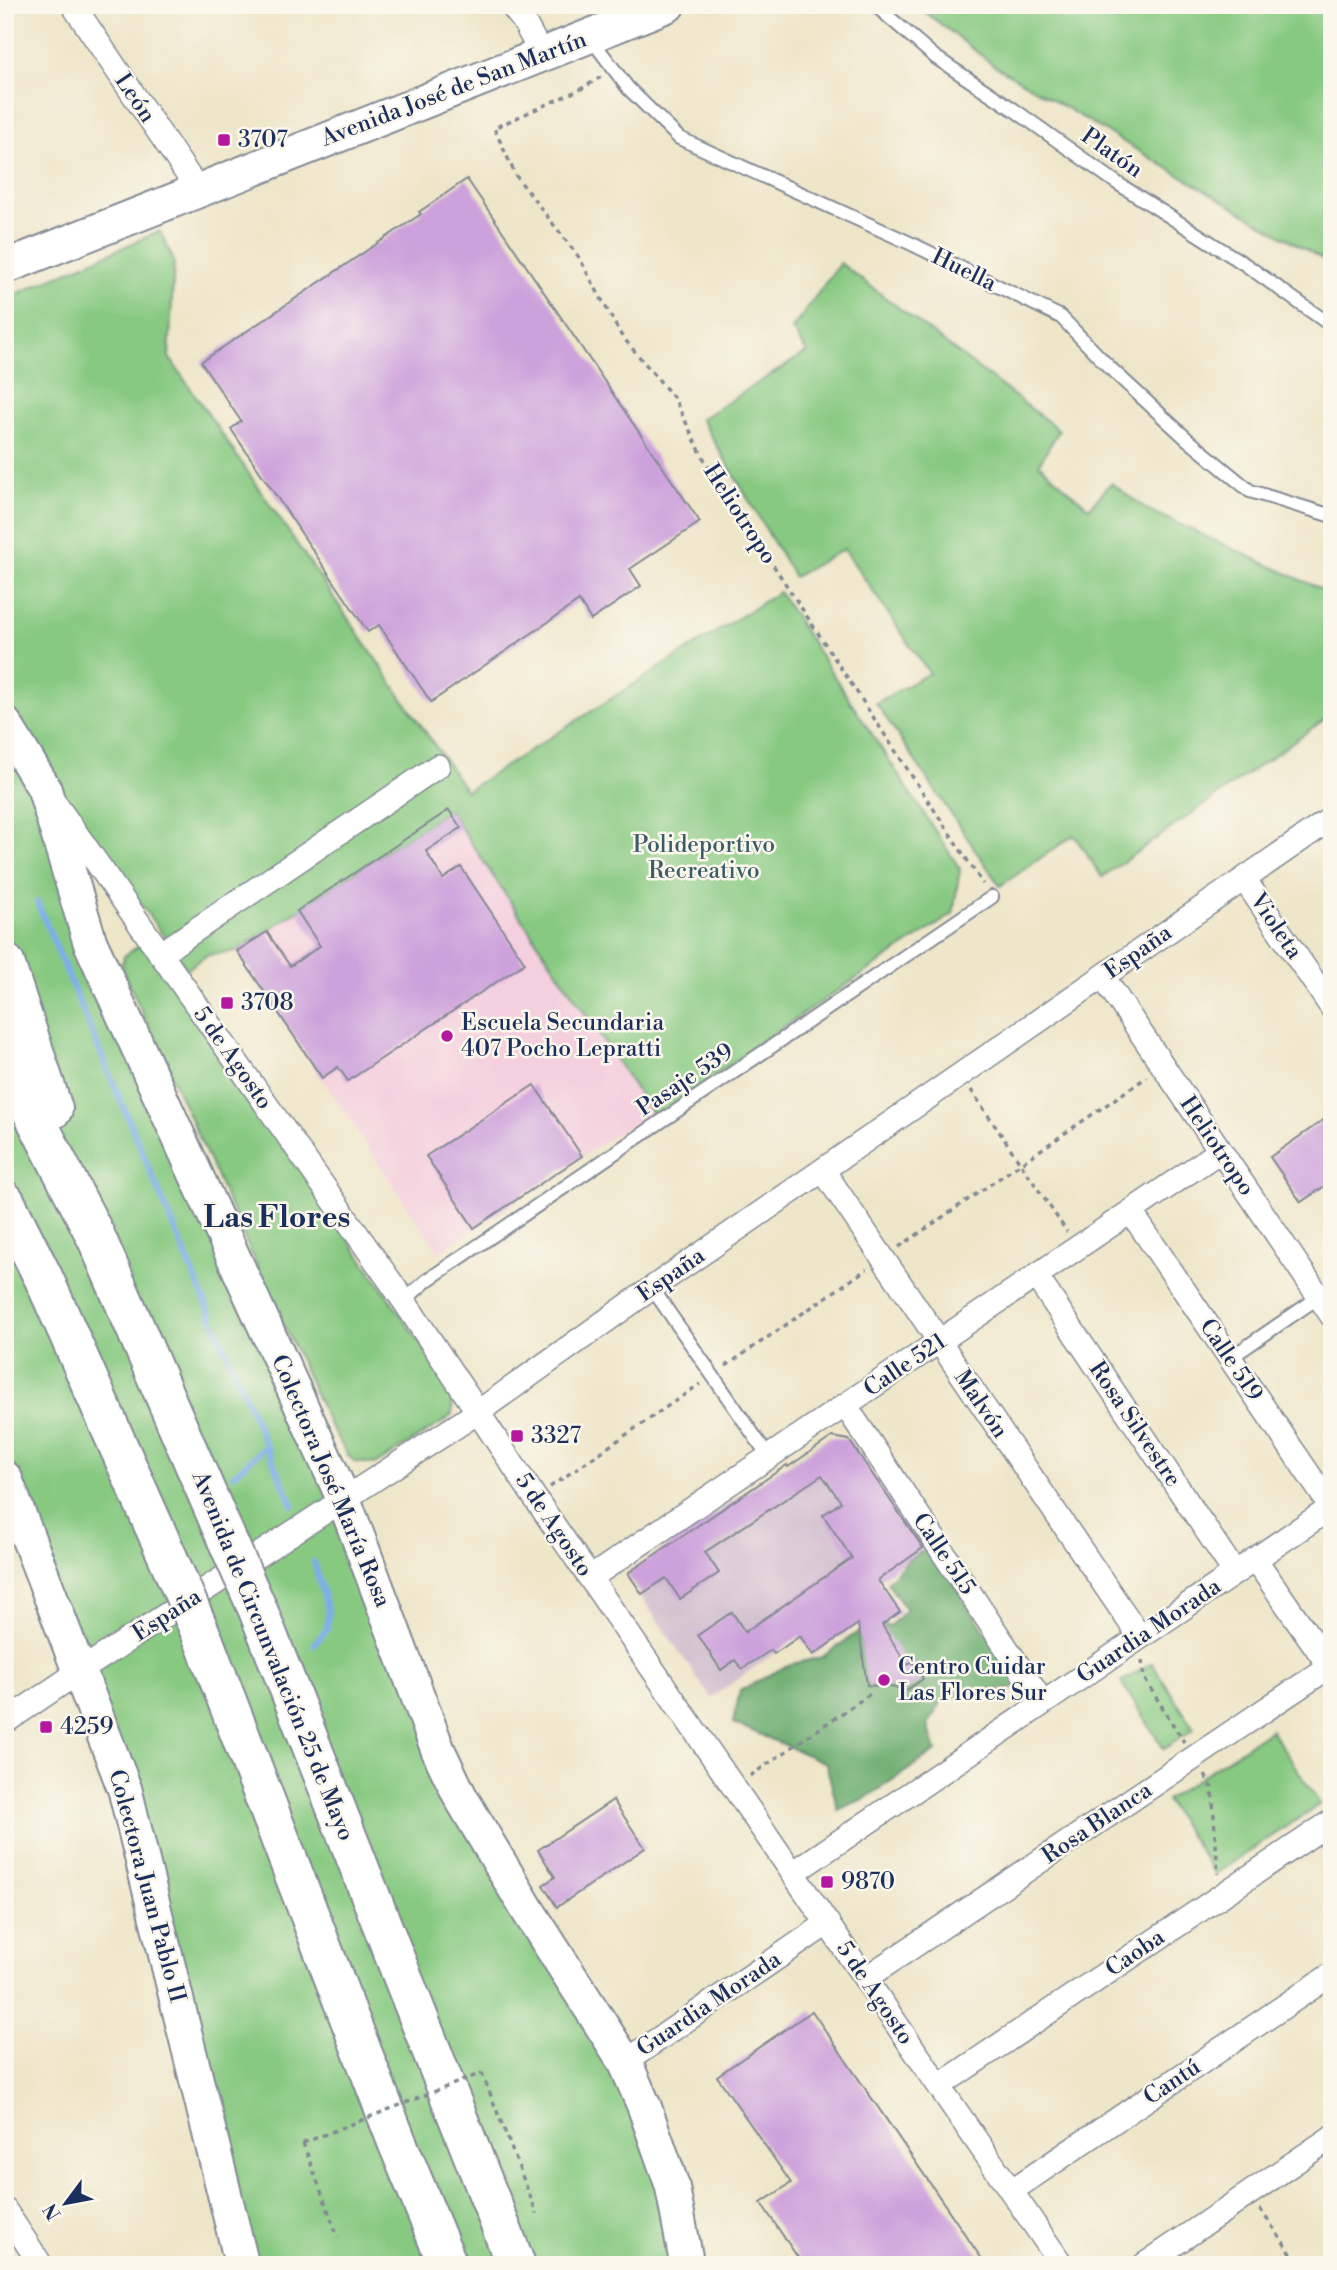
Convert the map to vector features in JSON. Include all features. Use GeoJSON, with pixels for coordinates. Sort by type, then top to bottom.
{"type":"FeatureCollection","features":[{"type":"Feature","properties":{"kind":"highway"},"geometry":{"type":"LineString","coordinates":[[5,964],[96,1237]]}},
{"type":"Feature","properties":{"kind":"highway","name":"Avenida de Circunvalación 25 de Mayo"},"geometry":{"type":"LineString","coordinates":[[5,1059],[96,1237],[258,1610],[516,2265]]}},
{"type":"Feature","properties":{"kind":"highway"},"geometry":{"type":"LineString","coordinates":[[5,1201],[44,1279],[204,1641],[397,2142],[448,2265]]}},
{"type":"Feature","properties":{"kind":"highway"},"geometry":{"type":"LineString","coordinates":[[5,1219],[44,1279]]}},
{"type":"Feature","properties":{"kind":"highway"},"geometry":{"type":"LineString","coordinates":[[397,2142],[436,2265]]}},
{"type":"Feature","properties":{"kind":"main road","name":"Avenida José de San Martín"},"geometry":{"type":"LineString","coordinates":[[5,267],[668,5]]}},
{"type":"Feature","properties":{"kind":"main road","name":"Colectora José María Rosa"},"geometry":{"type":"LineString","coordinates":[[5,724],[44,788],[90,942],[344,1500],[438,1750],[527,1909],[625,2062],[672,2185],[687,2265]]}},
{"type":"Feature","properties":{"kind":"main road","name":"Colectora Juan Pablo II"},"geometry":{"type":"LineString","coordinates":[[5,1478],[125,1790],[242,2265]]}},
{"type":"Feature","properties":{"kind":"street","name":"León"},"geometry":{"type":"LineString","coordinates":[[73,5],[198,190]]}},
{"type":"Feature","properties":{"kind":"street"},"geometry":{"type":"LineString","coordinates":[[511,5],[523,20],[542,55]]}},
{"type":"Feature","properties":{"kind":"street"},"geometry":{"type":"LineString","coordinates":[[160,954],[438,766]]}},
{"type":"Feature","properties":{"kind":"street","name":"5 de Agosto"},"geometry":{"type":"LineString","coordinates":[[44,788],[404,1301],[535,1498],[1062,2265]]}},
{"type":"Feature","properties":{"kind":"street","name":"España"},"geometry":{"type":"LineString","coordinates":[[5,1722],[478,1412],[652,1288],[1332,818]]}},
{"type":"Feature","properties":{"kind":"street","name":"Violeta"},"geometry":{"type":"LineString","coordinates":[[1244,879],[1332,1008]]}},
{"type":"Feature","properties":{"kind":"street","name":"Heliotropo"},"geometry":{"type":"LineString","coordinates":[[1103,977],[1326,1306]]}},
{"type":"Feature","properties":{"kind":"street","name":"Calle 521"},"geometry":{"type":"LineString","coordinates":[[590,1578],[1220,1152]]}},
{"type":"Feature","properties":{"kind":"street","name":"Malvón"},"geometry":{"type":"LineString","coordinates":[[823,1170],[1140,1637]]}},
{"type":"Feature","properties":{"kind":"street","name":"Calle 519"},"geometry":{"type":"LineString","coordinates":[[1131,1212],[1332,1507]]}},
{"type":"Feature","properties":{"kind":"street","name":"Rosa Silvestre"},"geometry":{"type":"LineString","coordinates":[[1036,1276],[1235,1573]]}},
{"type":"Feature","properties":{"kind":"street","name":"Calle 515"},"geometry":{"type":"LineString","coordinates":[[845,1405],[1043,1703]]}},
{"type":"Feature","properties":{"kind":"street","name":"Guardia Morada"},"geometry":{"type":"LineString","coordinates":[[793,1873],[1332,1507]]}},
{"type":"Feature","properties":{"kind":"street"},"geometry":{"type":"LineString","coordinates":[[1255,1559],[1330,1668]]}},
{"type":"Feature","properties":{"kind":"street","name":"Rosa Blanca"},"geometry":{"type":"LineString","coordinates":[[866,1978],[1330,1668]]}},
{"type":"Feature","properties":{"kind":"street","name":"Caoba"},"geometry":{"type":"LineString","coordinates":[[939,2086],[1332,1821]]}},
{"type":"Feature","properties":{"kind":"street","name":"Guardia Morada"},"geometry":{"type":"LineString","coordinates":[[625,2062],[828,1923]]}},
{"type":"Feature","properties":{"kind":"street","name":"Cantú"},"geometry":{"type":"LineString","coordinates":[[1011,2191],[1332,1973]]}},
{"type":"Feature","properties":{"kind":"street"},"geometry":{"type":"LineString","coordinates":[[1144,2265],[1332,2137]]}},
{"type":"Feature","properties":{"kind":"street"},"geometry":{"type":"LineString","coordinates":[[8,2221],[41,2265]]}},
{"type":"Feature","properties":{"kind":"lane","name":"Platón"},"geometry":{"type":"LineString","coordinates":[[875,5],[935,57],[1117,183],[1247,265],[1332,326]]}},
{"type":"Feature","properties":{"kind":"lane","name":"Huella"},"geometry":{"type":"LineString","coordinates":[[589,36],[628,88],[679,138],[912,244],[1061,317],[1109,367],[1187,439],[1250,491],[1332,516]]}},
{"type":"Feature","properties":{"kind":"lane","name":"Pasaje 539"},"geometry":{"type":"LineString","coordinates":[[404,1301],[426,1281],[992,897]]}},
{"type":"Feature","properties":{"kind":"lane"},"geometry":{"type":"LineString","coordinates":[[652,1288],[769,1457]]}},
{"type":"Feature","properties":{"kind":"lane"},"geometry":{"type":"LineString","coordinates":[[1230,1358],[1326,1306]]}},
{"type":"Feature","properties":{"kind":"path","name":"Heliotropo"},"geometry":{"type":"LineString","coordinates":[[614,69],[581,89],[494,128],[516,176],[578,256],[621,335],[674,398],[706,463],[992,897]]}},
{"type":"Feature","properties":{"kind":"path"},"geometry":{"type":"LineString","coordinates":[[535,1498],[1163,1066]]}},
{"type":"Feature","properties":{"kind":"path"},"geometry":{"type":"LineString","coordinates":[[960,1075],[1078,1248]]}},
{"type":"Feature","properties":{"kind":"path"},"geometry":{"type":"LineString","coordinates":[[761,1769],[870,1694]]}},
{"type":"Feature","properties":{"kind":"path"},"geometry":{"type":"LineString","coordinates":[[338,2237],[303,2143],[482,2073],[537,2214]]}},
{"type":"Feature","properties":{"kind":"path"},"geometry":{"type":"LineString","coordinates":[[1250,2193],[1299,2265]]}},
{"type":"Feature","properties":{"kind":"shaded area","name":"Escuela Secundaria 407 Pocho Lepratti"},"geometry":{"type":"Polygon","coordinates":[[[449,810],[655,1118],[638,1130],[632,1123],[438,1252],[237,951],[449,810]]]}},
{"type":"Feature","properties":{"kind":"shaded area"},"geometry":{"type":"Polygon","coordinates":[[[828,1437],[849,1440],[923,1548],[711,1698],[626,1575],[828,1437]]]}},
{"type":"Feature","properties":{"kind":"green space"},"geometry":{"type":"Polygon","coordinates":[[[916,5],[1332,5],[1332,265],[995,66],[916,5]]]}},
{"type":"Feature","properties":{"kind":"green space","name":"Polideportivo Recreativo"},"geometry":{"type":"Polygon","coordinates":[[[160,231],[174,261],[169,357],[466,791],[779,592],[960,869],[953,914],[761,1042],[655,1118],[449,810],[237,951],[207,955],[187,969],[37,758],[5,705],[5,299],[160,231]]]}},
{"type":"Feature","properties":{"kind":"green space"},"geometry":{"type":"Polygon","coordinates":[[[840,263],[1059,430],[1039,464],[1089,508],[1111,483],[1148,510],[1332,594],[1332,714],[1102,877],[1074,835],[1000,886],[876,703],[929,673],[844,549],[794,577],[701,419],[807,352],[792,329],[840,263]]]}},
{"type":"Feature","properties":{"kind":"green space"},"geometry":{"type":"Polygon","coordinates":[[[5,724],[438,1750],[625,2062],[687,2265],[242,2265],[125,1790],[5,1478],[5,724]]]}},
{"type":"Feature","properties":{"kind":"green space"},"geometry":{"type":"Polygon","coordinates":[[[139,946],[148,950],[414,1334],[453,1396],[452,1414],[446,1420],[376,1464],[355,1462],[347,1454],[328,1422],[126,977],[122,965],[124,956],[139,946]]]}},
{"type":"Feature","properties":{"kind":"green space"},"geometry":{"type":"Polygon","coordinates":[[[929,1547],[1022,1687],[976,1692],[942,1700],[928,1725],[936,1751],[867,1797],[838,1810],[826,1763],[733,1723],[740,1691],[788,1665],[822,1657],[868,1625],[890,1626],[906,1610],[887,1582],[909,1559],[929,1547]]]}},
{"type":"Feature","properties":{"kind":"green space"},"geometry":{"type":"Polygon","coordinates":[[[1152,1663],[1194,1729],[1164,1749],[1121,1682],[1152,1663]]]}},
{"type":"Feature","properties":{"kind":"green space"},"geometry":{"type":"Polygon","coordinates":[[[1271,1730],[1320,1804],[1215,1874],[1166,1800],[1271,1730]]]}},
{"type":"Feature","properties":{"kind":"building"},"geometry":{"type":"Polygon","coordinates":[[[467,179],[700,522],[630,569],[641,586],[591,620],[579,601],[431,702],[379,625],[368,632],[231,429],[241,421],[201,362],[421,214],[419,212],[467,179]]]}},
{"type":"Feature","properties":{"kind":"building"},"geometry":{"type":"Polygon","coordinates":[[[449,810],[461,828],[426,851],[443,879],[461,867],[525,963],[348,1081],[338,1067],[322,1078],[237,951],[267,932],[290,966],[320,946],[297,911],[449,810]]]}},
{"type":"Feature","properties":{"kind":"building"},"geometry":{"type":"Polygon","coordinates":[[[534,1085],[582,1156],[474,1228],[426,1156],[534,1085]]]}},
{"type":"Feature","properties":{"kind":"building"},"geometry":{"type":"Polygon","coordinates":[[[1332,1114],[1332,1181],[1301,1202],[1270,1157],[1332,1114]]]}},
{"type":"Feature","properties":{"kind":"building"},"geometry":{"type":"Polygon","coordinates":[[[832,1437],[849,1440],[923,1548],[878,1580],[900,1612],[882,1625],[907,1665],[913,1662],[923,1679],[902,1693],[898,1688],[867,1685],[858,1624],[813,1655],[800,1636],[774,1654],[771,1650],[742,1669],[735,1660],[721,1670],[698,1635],[732,1612],[745,1632],[852,1558],[823,1515],[841,1502],[822,1475],[705,1552],[719,1573],[680,1599],[666,1578],[642,1594],[628,1573],[832,1437]]]}},
{"type":"Feature","properties":{"kind":"building"},"geometry":{"type":"Polygon","coordinates":[[[613,1800],[645,1848],[557,1907],[543,1885],[555,1877],[538,1850],[613,1800]]]}},
{"type":"Feature","properties":{"kind":"building"},"geometry":{"type":"Polygon","coordinates":[[[812,2011],[986,2265],[803,2265],[761,2203],[791,2183],[717,2076],[812,2011]]]}},
{"type":"Feature","properties":{"kind":"waterway"},"geometry":{"type":"LineString","coordinates":[[37,902],[293,1505]]}},
{"type":"Feature","properties":{"kind":"waterway"},"geometry":{"type":"LineString","coordinates":[[233,1475],[266,1446]]}},
{"type":"Feature","properties":{"kind":"waterway"},"geometry":{"type":"LineString","coordinates":[[314,1562],[328,1611],[327,1629],[314,1644]]}},
{"type":"Feature","properties":{"kind":"place","name":"3707"},"geometry":{"type":"Point","coordinates":[224,140]}},
{"type":"Feature","properties":{"kind":"place","name":"3708"},"geometry":{"type":"Point","coordinates":[227,1003]}},
{"type":"Feature","properties":{"kind":"place","name":"Escuela Secundaria 407 Pocho Lepratti"},"geometry":{"type":"Point","coordinates":[447,1036]}},
{"type":"Feature","properties":{"kind":"place","name":"3327"},"geometry":{"type":"Point","coordinates":[517,1436]}},
{"type":"Feature","properties":{"kind":"place","name":"Centro Cuidar Las Flores Sur"},"geometry":{"type":"Point","coordinates":[884,1680]}},
{"type":"Feature","properties":{"kind":"place","name":"4259"},"geometry":{"type":"Point","coordinates":[46,1727]}},
{"type":"Feature","properties":{"kind":"place","name":"9870"},"geometry":{"type":"Point","coordinates":[827,1882]}},
{"type":"Feature","properties":{"kind":"district","name":"Las Flores"},"geometry":{"type":"Point","coordinates":[277,1218]}}]}
